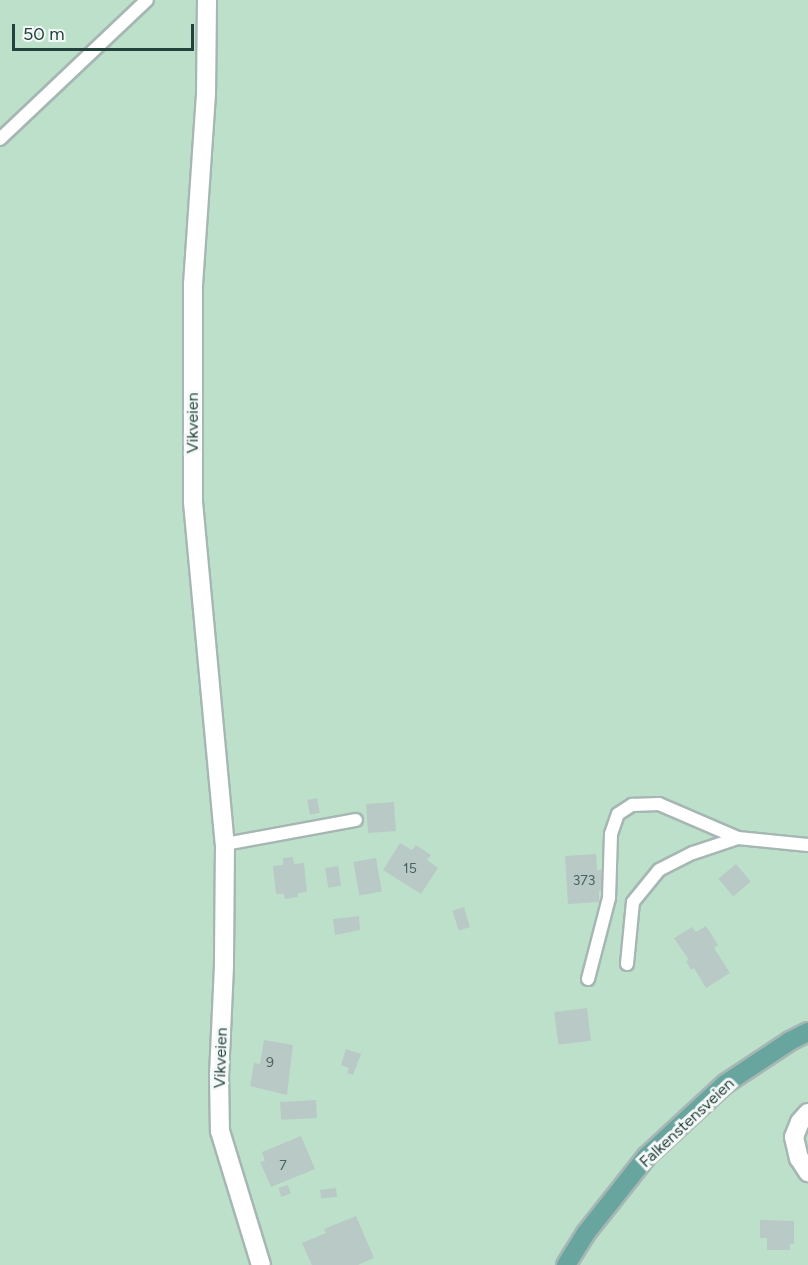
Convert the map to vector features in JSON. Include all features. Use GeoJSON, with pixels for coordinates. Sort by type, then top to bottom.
{"type":"FeatureCollection","features":[{"type":"Feature","properties":{"kind":"main road","name":"Falkenstensveien"},"geometry":{"type":"LineString","coordinates":[[566,1265],[586,1233],[647,1156],[725,1084],[790,1041],[808,1032]]}},
{"type":"Feature","properties":{"kind":"street","name":"Vikveien"},"geometry":{"type":"LineString","coordinates":[[207,0],[206,94],[193,284],[193,502],[225,844],[224,966],[219,1074],[220,1131],[261,1265]]}},
{"type":"Feature","properties":{"kind":"street"},"geometry":{"type":"LineString","coordinates":[[808,1113],[800,1122],[794,1137],[799,1158],[808,1172]]}},
{"type":"Feature","properties":{"kind":"lane"},"geometry":{"type":"LineString","coordinates":[[0,139],[98,50],[147,0]]}},
{"type":"Feature","properties":{"kind":"lane"},"geometry":{"type":"LineString","coordinates":[[588,979],[609,898],[611,834],[618,814],[632,805],[659,804],[738,838],[808,844]]}},
{"type":"Feature","properties":{"kind":"lane"},"geometry":{"type":"LineString","coordinates":[[225,844],[356,820]]}},
{"type":"Feature","properties":{"kind":"lane"},"geometry":{"type":"LineString","coordinates":[[627,964],[633,902],[659,870],[693,853],[738,838]]}},
{"type":"Feature","properties":{"kind":"green space"},"geometry":{"type":"Polygon","coordinates":[[[0,0],[808,0],[808,1265],[0,1265],[0,0]]]}},
{"type":"Feature","properties":{"kind":"building"},"geometry":{"type":"Polygon","coordinates":[[[317,798],[320,813],[310,815],[307,800],[317,798]]]}},
{"type":"Feature","properties":{"kind":"building"},"geometry":{"type":"Polygon","coordinates":[[[394,802],[396,831],[368,833],[366,804],[394,802]]]}},
{"type":"Feature","properties":{"kind":"building"},"geometry":{"type":"Polygon","coordinates":[[[400,843],[412,850],[416,845],[431,855],[427,860],[438,868],[421,894],[383,870],[400,843]]]}},
{"type":"Feature","properties":{"kind":"building"},"geometry":{"type":"Polygon","coordinates":[[[596,854],[597,870],[601,870],[602,891],[599,891],[599,902],[568,904],[565,856],[596,854]]]}},
{"type":"Feature","properties":{"kind":"building"},"geometry":{"type":"Polygon","coordinates":[[[293,857],[294,864],[304,863],[307,892],[298,893],[298,897],[285,899],[284,894],[276,894],[273,866],[283,865],[283,858],[293,857]]]}},
{"type":"Feature","properties":{"kind":"building"},"geometry":{"type":"Polygon","coordinates":[[[376,858],[382,891],[359,895],[353,862],[376,858]]]}},
{"type":"Feature","properties":{"kind":"building"},"geometry":{"type":"Polygon","coordinates":[[[736,864],[751,882],[733,896],[718,879],[736,864]]]}},
{"type":"Feature","properties":{"kind":"building"},"geometry":{"type":"Polygon","coordinates":[[[338,866],[341,886],[328,888],[325,868],[338,866]]]}},
{"type":"Feature","properties":{"kind":"building"},"geometry":{"type":"Polygon","coordinates":[[[464,907],[470,927],[459,931],[453,911],[464,907]]]}},
{"type":"Feature","properties":{"kind":"building"},"geometry":{"type":"Polygon","coordinates":[[[359,916],[360,930],[335,935],[333,919],[359,916]]]}},
{"type":"Feature","properties":{"kind":"building"},"geometry":{"type":"Polygon","coordinates":[[[706,926],[718,945],[714,948],[730,973],[706,988],[694,968],[691,970],[686,961],[689,960],[674,938],[692,927],[696,932],[706,926]]]}},
{"type":"Feature","properties":{"kind":"building"},"geometry":{"type":"Polygon","coordinates":[[[587,1008],[591,1041],[558,1045],[554,1012],[587,1008]]]}},
{"type":"Feature","properties":{"kind":"building"},"geometry":{"type":"Polygon","coordinates":[[[264,1040],[293,1045],[287,1095],[250,1086],[254,1063],[260,1064],[264,1040]]]}},
{"type":"Feature","properties":{"kind":"building"},"geometry":{"type":"Polygon","coordinates":[[[346,1049],[361,1054],[353,1075],[347,1073],[349,1068],[341,1065],[346,1049]]]}},
{"type":"Feature","properties":{"kind":"building"},"geometry":{"type":"Polygon","coordinates":[[[316,1100],[317,1118],[281,1120],[280,1102],[316,1100]]]}},
{"type":"Feature","properties":{"kind":"building"},"geometry":{"type":"Polygon","coordinates":[[[301,1136],[315,1169],[271,1187],[260,1162],[265,1161],[262,1152],[301,1136]]]}},
{"type":"Feature","properties":{"kind":"building"},"geometry":{"type":"Polygon","coordinates":[[[288,1185],[291,1194],[281,1197],[278,1188],[288,1185]]]}},
{"type":"Feature","properties":{"kind":"building"},"geometry":{"type":"Polygon","coordinates":[[[336,1188],[337,1197],[321,1199],[320,1190],[336,1188]]]}},
{"type":"Feature","properties":{"kind":"building"},"geometry":{"type":"Polygon","coordinates":[[[356,1216],[374,1258],[358,1265],[312,1265],[302,1243],[326,1233],[324,1229],[356,1216]]]}},
{"type":"Feature","properties":{"kind":"building"},"geometry":{"type":"Polygon","coordinates":[[[760,1220],[794,1221],[794,1244],[790,1244],[790,1250],[767,1250],[767,1238],[760,1238],[760,1220]]]}}]}
